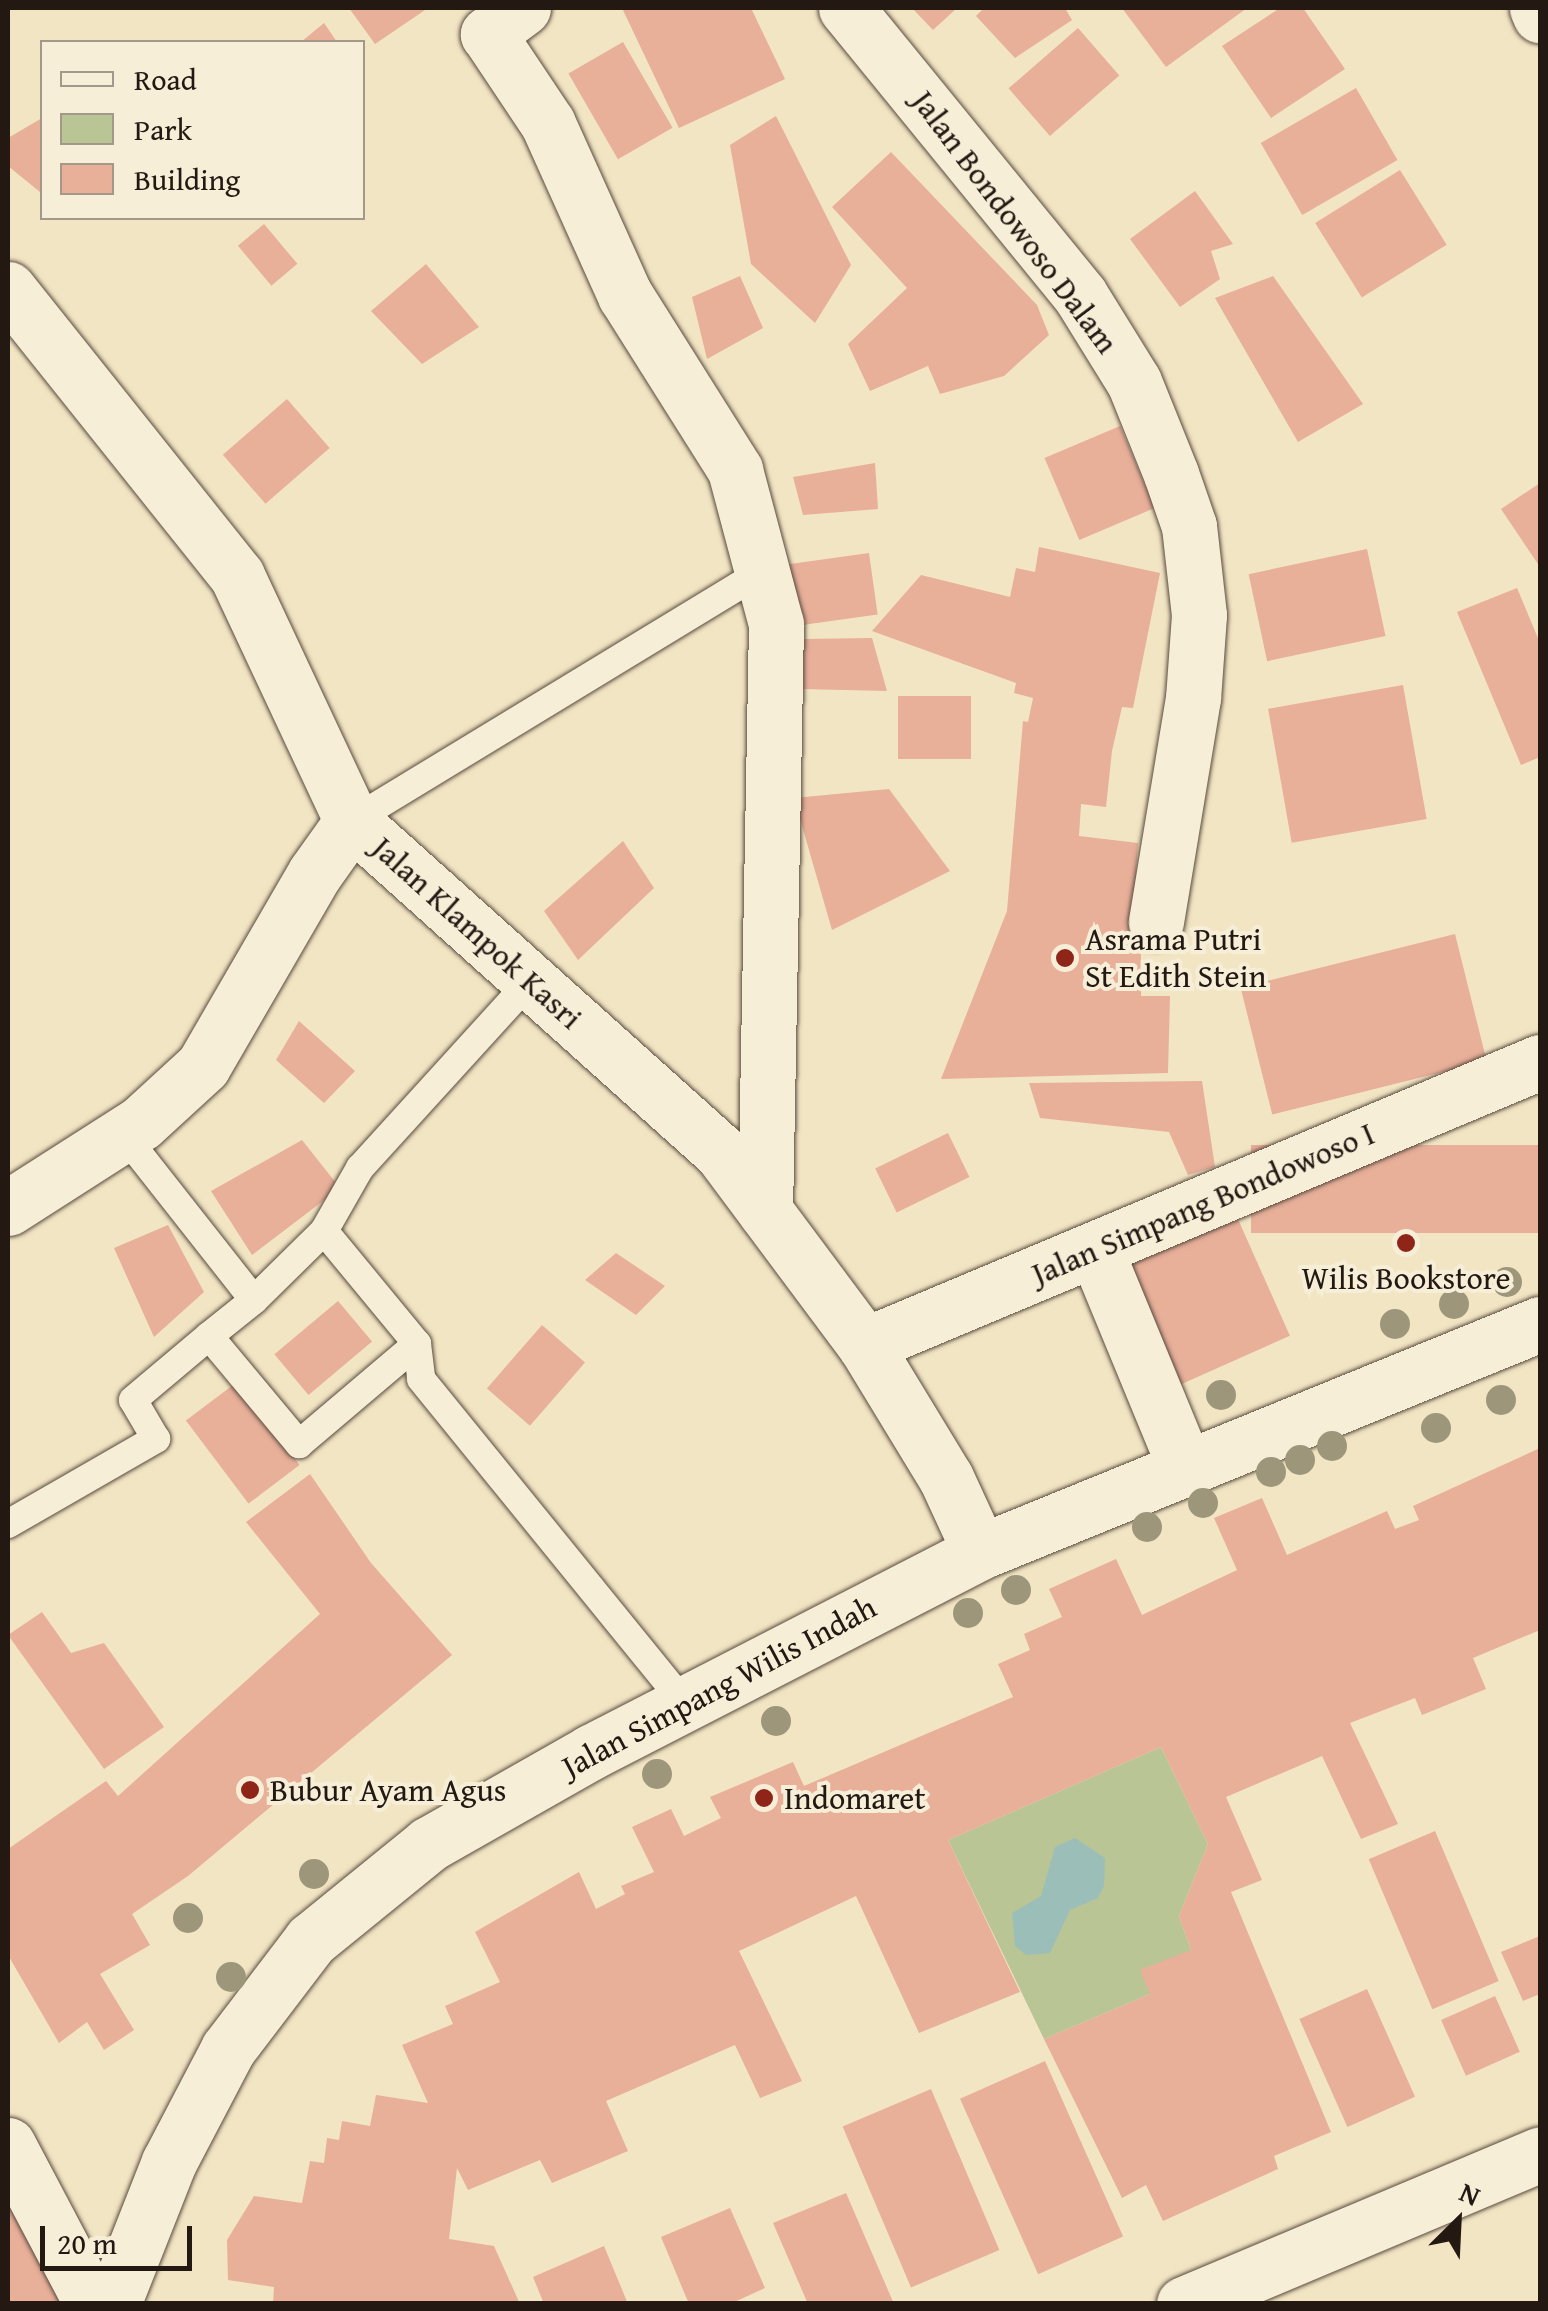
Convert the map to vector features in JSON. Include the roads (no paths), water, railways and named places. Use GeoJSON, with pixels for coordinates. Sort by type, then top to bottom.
{"type":"FeatureCollection","features":[{"type":"Feature","properties":{"kind":"street","name":"Jalan Bondowoso Dalam"},"geometry":{"type":"LineString","coordinates":[[846,8],[1080,295],[1134,382],[1172,474],[1189,526],[1199,615],[1193,698],[1156,922]]}},
{"type":"Feature","properties":{"kind":"street"},"geometry":{"type":"LineString","coordinates":[[1536,8],[1540,15]]}},
{"type":"Feature","properties":{"kind":"street"},"geometry":{"type":"LineString","coordinates":[[497,16],[624,295],[735,470],[776,624],[764,1211]]}},
{"type":"Feature","properties":{"kind":"street","name":"Jalan Klampok Kasri"},"geometry":{"type":"LineString","coordinates":[[8,289],[238,576],[352,821],[721,1152],[865,1345],[946,1478],[980,1552]]}},
{"type":"Feature","properties":{"kind":"street"},"geometry":{"type":"LineString","coordinates":[[8,1208],[124,1135],[203,1066],[314,873],[352,821]]}},
{"type":"Feature","properties":{"kind":"street","name":"Jalan Simpang Bondowoso I"},"geometry":{"type":"LineString","coordinates":[[865,1345],[1096,1252],[1540,1062]]}},
{"type":"Feature","properties":{"kind":"street"},"geometry":{"type":"LineString","coordinates":[[1096,1252],[1184,1464]]}},
{"type":"Feature","properties":{"kind":"street","name":"Jalan Simpang Wilis Indah"},"geometry":{"type":"LineString","coordinates":[[114,2304],[121,2272],[196,2104],[228,2048],[311,1940],[429,1844],[684,1703],[980,1552],[1184,1464],[1540,1324]]}},
{"type":"Feature","properties":{"kind":"street"},"geometry":{"type":"LineString","coordinates":[[8,2145],[92,2304]]}},
{"type":"Feature","properties":{"kind":"street"},"geometry":{"type":"LineString","coordinates":[[1184,2304],[1540,2154]]}},
{"type":"Feature","properties":{"kind":"lane"},"geometry":{"type":"LineString","coordinates":[[352,821],[762,572]]}},
{"type":"Feature","properties":{"kind":"lane"},"geometry":{"type":"LineString","coordinates":[[8,1524],[156,1439],[134,1400],[254,1300],[324,1231],[360,1168],[530,981]]}},
{"type":"Feature","properties":{"kind":"lane"},"geometry":{"type":"LineString","coordinates":[[124,1135],[254,1300]]}},
{"type":"Feature","properties":{"kind":"lane"},"geometry":{"type":"LineString","coordinates":[[324,1231],[417,1344],[421,1379],[684,1703]]}},
{"type":"Feature","properties":{"kind":"lane"},"geometry":{"type":"LineString","coordinates":[[209,1336],[299,1444],[417,1344]]}},
{"type":"Feature","properties":{"kind":"water"},"geometry":{"type":"Polygon","coordinates":[[[1075,1838],[1105,1858],[1104,1886],[1098,1898],[1070,1910],[1050,1953],[1026,1955],[1015,1946],[1012,1913],[1041,1896],[1055,1847],[1075,1838]]]}},
{"type":"Feature","properties":{"kind":"place","name":"Asrama Putri St Edith Stein"},"geometry":{"type":"Point","coordinates":[1065,958]}},
{"type":"Feature","properties":{"kind":"place","name":"Wilis Bookstore"},"geometry":{"type":"Point","coordinates":[1406,1243]}},
{"type":"Feature","properties":{"kind":"place","name":"Bubur Ayam Agus"},"geometry":{"type":"Point","coordinates":[250,1790]}},
{"type":"Feature","properties":{"kind":"place","name":"Indomaret"},"geometry":{"type":"Point","coordinates":[764,1798]}}]}
